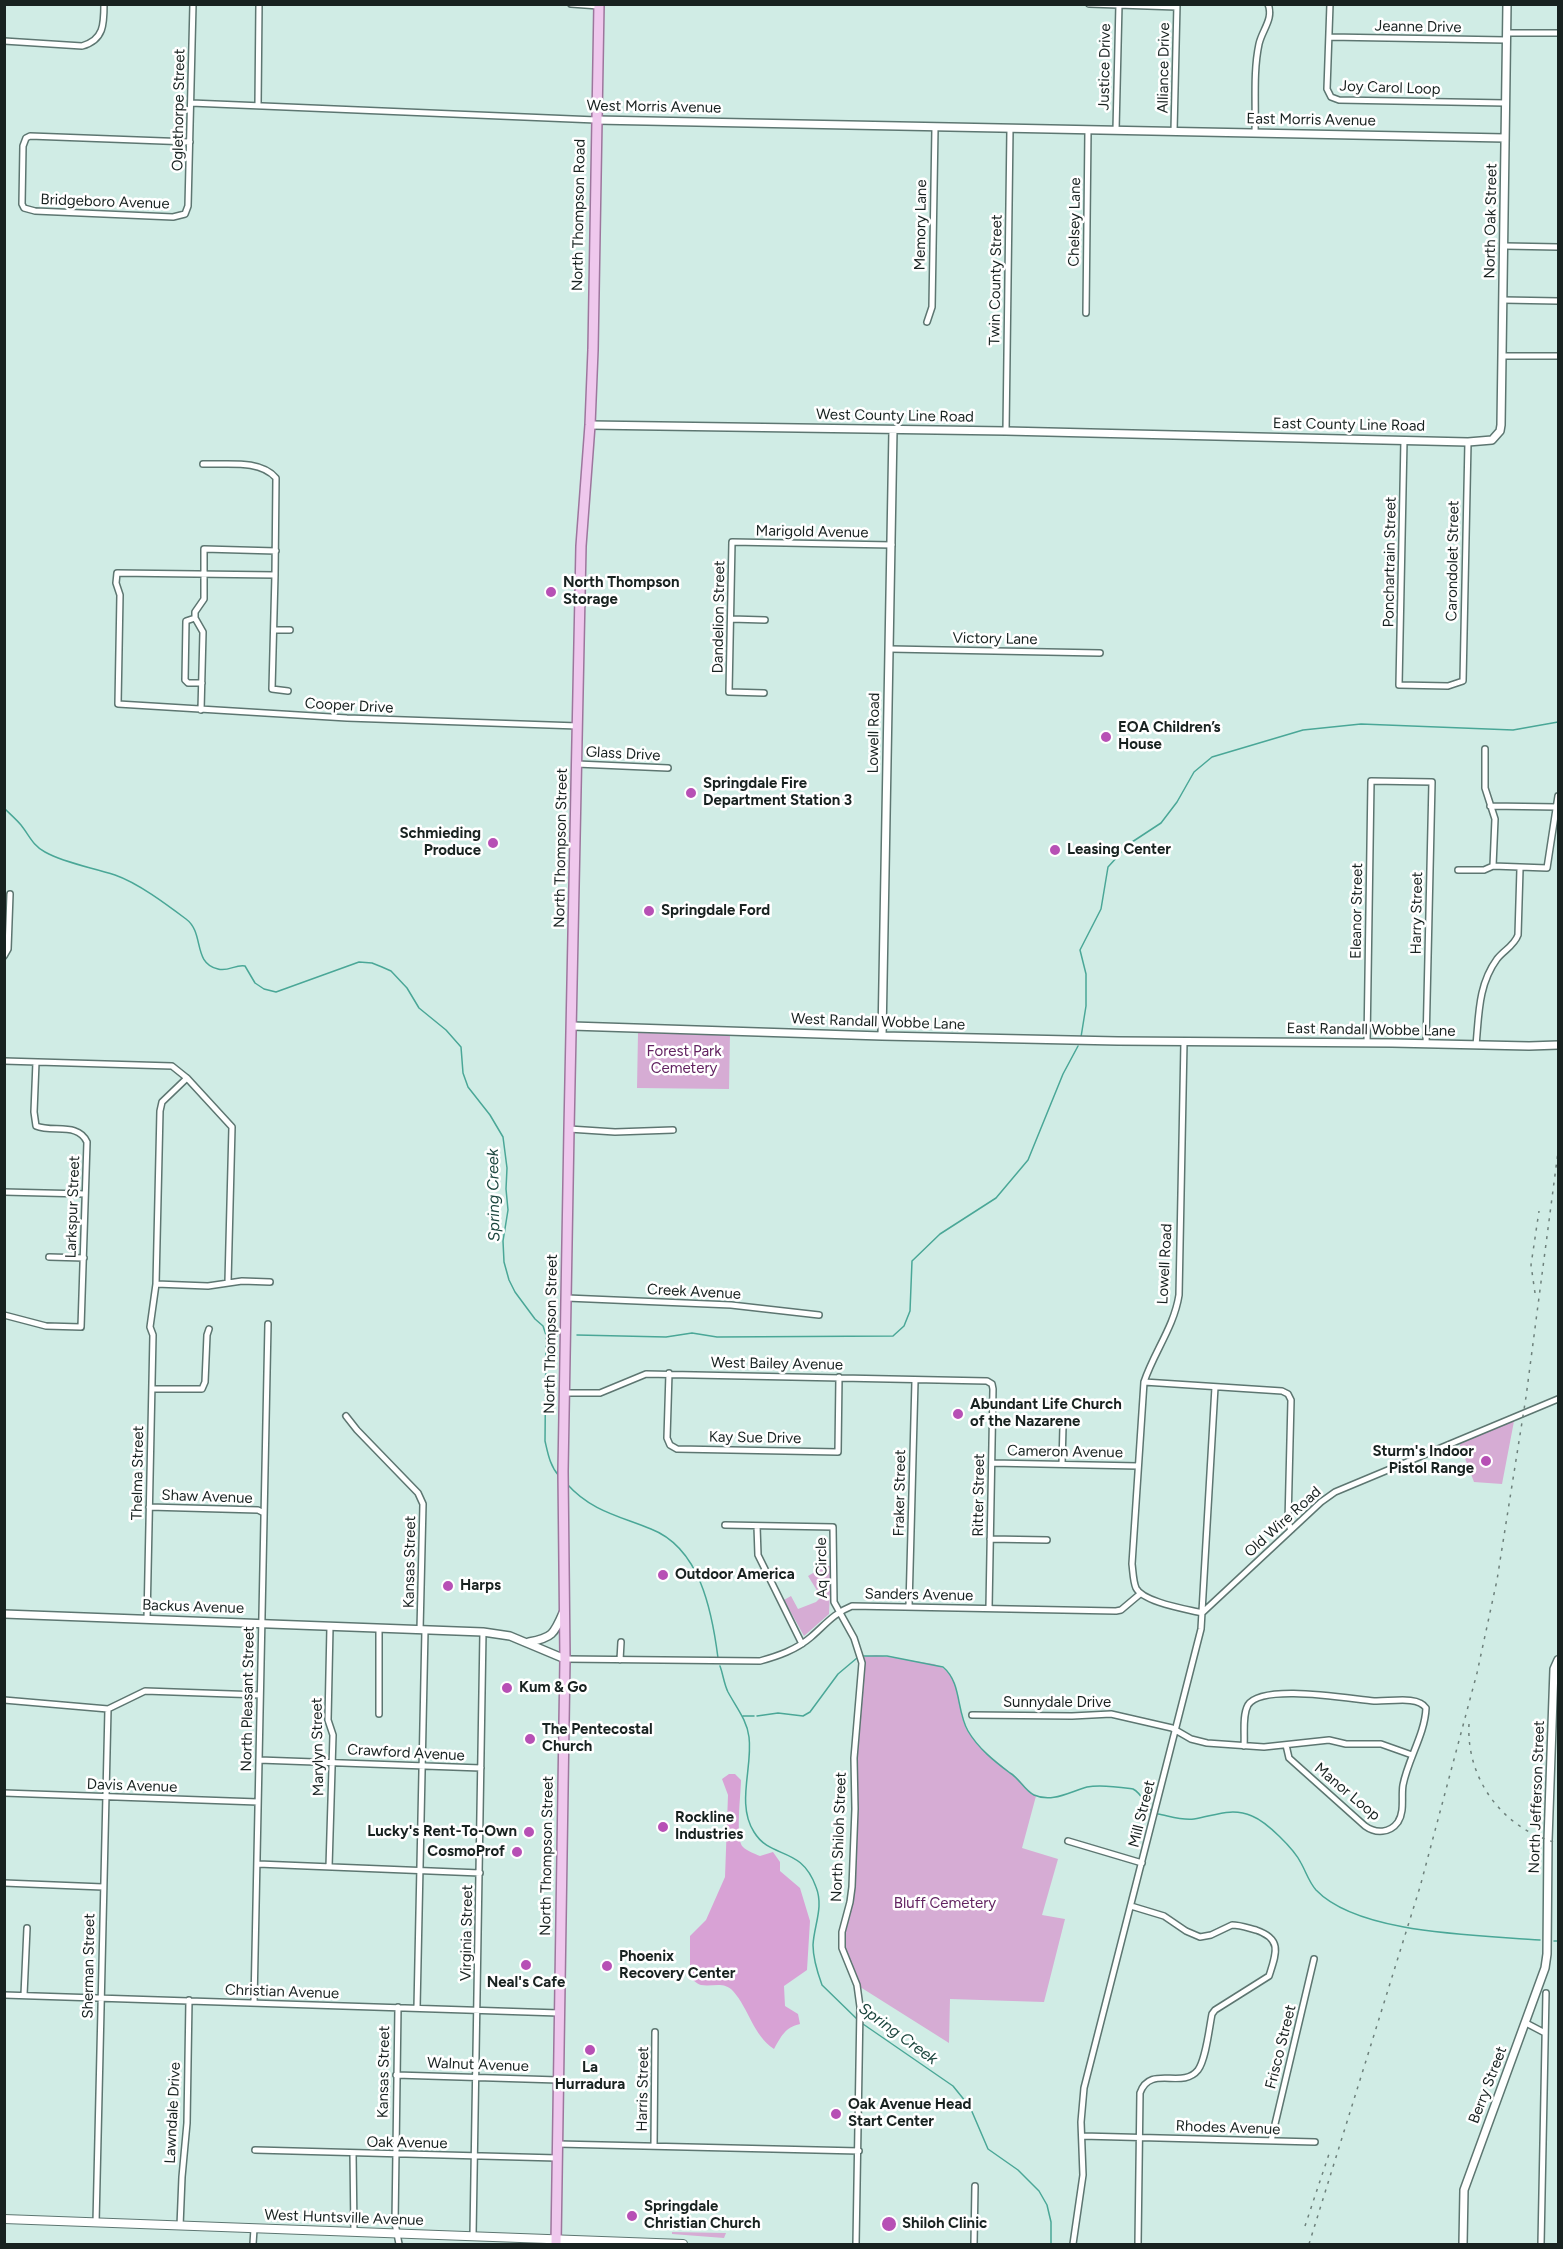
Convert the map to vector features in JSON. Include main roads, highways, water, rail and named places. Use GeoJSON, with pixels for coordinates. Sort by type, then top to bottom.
{"type":"FeatureCollection","features":[{"type":"Feature","properties":{"kind":"main road","name":"North Thompson Road"},"geometry":{"type":"LineString","coordinates":[[590,425],[599,5]]}},
{"type":"Feature","properties":{"kind":"main road","name":"North Thompson Street"},"geometry":{"type":"LineString","coordinates":[[556,2241],[565,1659],[563,1471],[569,1129],[581,546],[590,425]]}},
{"type":"Feature","properties":{"kind":"main road","name":"West Huntsville Avenue"},"geometry":{"type":"LineString","coordinates":[[4,2219],[473,2236],[501,2240],[683,2244]]}},
{"type":"Feature","properties":{"kind":"waterway"},"geometry":{"type":"LineString","coordinates":[[1081,1037],[1086,1006],[1086,974],[1080,950],[1101,909],[1108,867],[1129,844],[1161,823],[1177,802],[1194,772],[1212,757],[1303,730],[1361,724],[1513,730],[1558,722]]}},
{"type":"Feature","properties":{"kind":"waterway","name":"Spring Creek"},"geometry":{"type":"LineString","coordinates":[[4,808],[41,850],[62,860],[106,872],[133,883],[186,919],[192,925],[201,954],[210,966],[222,970],[245,966],[255,983],[264,989],[276,992],[359,962],[372,963],[391,971],[407,988],[419,1008],[446,1030],[461,1047],[463,1073],[468,1087],[490,1115],[503,1137],[507,1168],[508,1210],[503,1241],[504,1262],[515,1292],[543,1326],[546,1335],[545,1441],[551,1464],[559,1476]]}},
{"type":"Feature","properties":{"kind":"waterway"},"geometry":{"type":"LineString","coordinates":[[577,1335],[666,1337],[692,1333],[717,1337],[893,1336],[904,1326],[910,1311],[912,1261],[940,1234],[996,1198],[1028,1160],[1063,1074],[1078,1046]]}},
{"type":"Feature","properties":{"kind":"waterway"},"geometry":{"type":"LineString","coordinates":[[546,1335],[557,1336]]}},
{"type":"Feature","properties":{"kind":"waterway","name":"Spring Creek"},"geometry":{"type":"LineString","coordinates":[[567,1484],[596,1507],[651,1529],[668,1538],[681,1551],[701,1583],[712,1621],[718,1658]]}},
{"type":"Feature","properties":{"kind":"waterway"},"geometry":{"type":"LineString","coordinates":[[863,1656],[887,1656],[943,1667],[953,1681],[964,1723],[972,1737],[987,1754],[1034,1795],[1047,1798],[1092,1786],[1122,1787],[1136,1791],[1152,1811]]}},
{"type":"Feature","properties":{"kind":"waterway"},"geometry":{"type":"LineString","coordinates":[[757,1716],[778,1713],[803,1716],[810,1712],[838,1674],[857,1658]]}},
{"type":"Feature","properties":{"kind":"waterway","name":"Spring Creek"},"geometry":{"type":"LineString","coordinates":[[720,1666],[727,1689],[748,1731],[750,1749],[746,1810],[749,1821],[761,1841],[794,1859],[810,1874],[819,1902],[813,1945],[820,1981],[859,2021]]}},
{"type":"Feature","properties":{"kind":"waterway"},"geometry":{"type":"LineString","coordinates":[[743,1716],[754,1716]]}},
{"type":"Feature","properties":{"kind":"waterway"},"geometry":{"type":"LineString","coordinates":[[1158,1814],[1190,1819],[1237,1812],[1258,1819],[1292,1851],[1316,1890],[1336,1905],[1361,1916],[1422,1930],[1540,1940]]}},
{"type":"Feature","properties":{"kind":"waterway","name":"Spring Creek"},"geometry":{"type":"LineString","coordinates":[[863,2024],[953,2086],[970,2107],[988,2149],[1018,2170],[1039,2191],[1047,2205],[1051,2222],[1051,2244]]}},
{"type":"Feature","properties":{"kind":"railway"},"geometry":{"type":"LineString","coordinates":[[1309,2244],[1420,1887],[1477,1673],[1497,1580],[1526,1397],[1558,1152]]}},
{"type":"Feature","properties":{"kind":"railway"},"geometry":{"type":"LineString","coordinates":[[1535,1293],[1531,1265],[1539,1211]]}},
{"type":"Feature","properties":{"kind":"railway"},"geometry":{"type":"LineString","coordinates":[[1469,1724],[1474,1764],[1492,1800],[1521,1827],[1558,1843]]}},
{"type":"Feature","properties":{"kind":"railway"},"geometry":{"type":"LineString","coordinates":[[1305,2226],[1329,2154]]}},
{"type":"Feature","properties":{"kind":"place","name":"North Thompson Storage"},"geometry":{"type":"Point","coordinates":[551,592]}},
{"type":"Feature","properties":{"kind":"place","name":"EOA Children’s House"},"geometry":{"type":"Point","coordinates":[1106,737]}},
{"type":"Feature","properties":{"kind":"place","name":"Springdale Fire Department Station 3"},"geometry":{"type":"Point","coordinates":[691,793]}},
{"type":"Feature","properties":{"kind":"place","name":"Schmieding Produce"},"geometry":{"type":"Point","coordinates":[493,843]}},
{"type":"Feature","properties":{"kind":"place","name":"Leasing Center"},"geometry":{"type":"Point","coordinates":[1055,850]}},
{"type":"Feature","properties":{"kind":"place","name":"Springdale Ford"},"geometry":{"type":"Point","coordinates":[649,911]}},
{"type":"Feature","properties":{"kind":"place","name":"Abundant Life Church of the Nazarene"},"geometry":{"type":"Point","coordinates":[958,1414]}},
{"type":"Feature","properties":{"kind":"place","name":"Sturm's Indoor Pistol Range"},"geometry":{"type":"Point","coordinates":[1486,1461]}},
{"type":"Feature","properties":{"kind":"place","name":"Outdoor America"},"geometry":{"type":"Point","coordinates":[663,1575]}},
{"type":"Feature","properties":{"kind":"place","name":"Harps"},"geometry":{"type":"Point","coordinates":[448,1586]}},
{"type":"Feature","properties":{"kind":"place","name":"Kum & Go"},"geometry":{"type":"Point","coordinates":[507,1688]}},
{"type":"Feature","properties":{"kind":"place","name":"The Pentecostal Church"},"geometry":{"type":"Point","coordinates":[530,1739]}},
{"type":"Feature","properties":{"kind":"place","name":"Rockline Industries"},"geometry":{"type":"Point","coordinates":[663,1827]}},
{"type":"Feature","properties":{"kind":"place","name":"Lucky's Rent-To-Own"},"geometry":{"type":"Point","coordinates":[529,1832]}},
{"type":"Feature","properties":{"kind":"place","name":"CosmoProf"},"geometry":{"type":"Point","coordinates":[517,1852]}},
{"type":"Feature","properties":{"kind":"place","name":"Neal's Cafe"},"geometry":{"type":"Point","coordinates":[526,1965]}},
{"type":"Feature","properties":{"kind":"place","name":"Phoenix Recovery Center"},"geometry":{"type":"Point","coordinates":[607,1966]}},
{"type":"Feature","properties":{"kind":"place","name":"La Hurradura"},"geometry":{"type":"Point","coordinates":[590,2050]}},
{"type":"Feature","properties":{"kind":"place","name":"Oak Avenue Head Start Center"},"geometry":{"type":"Point","coordinates":[836,2114]}},
{"type":"Feature","properties":{"kind":"place","name":"Springdale Christian Church"},"geometry":{"type":"Point","coordinates":[632,2216]}},
{"type":"Feature","properties":{"kind":"place","name":"Shiloh Clinic"},"geometry":{"type":"Point","coordinates":[889,2224]}},
{"type":"Feature","properties":{"kind":"park label","name":"Forest Park Cemetery"},"geometry":{"type":"Point","coordinates":[684,1060]}},
{"type":"Feature","properties":{"kind":"park label","name":"Bluff Cemetery"},"geometry":{"type":"Point","coordinates":[945,1904]}}]}
